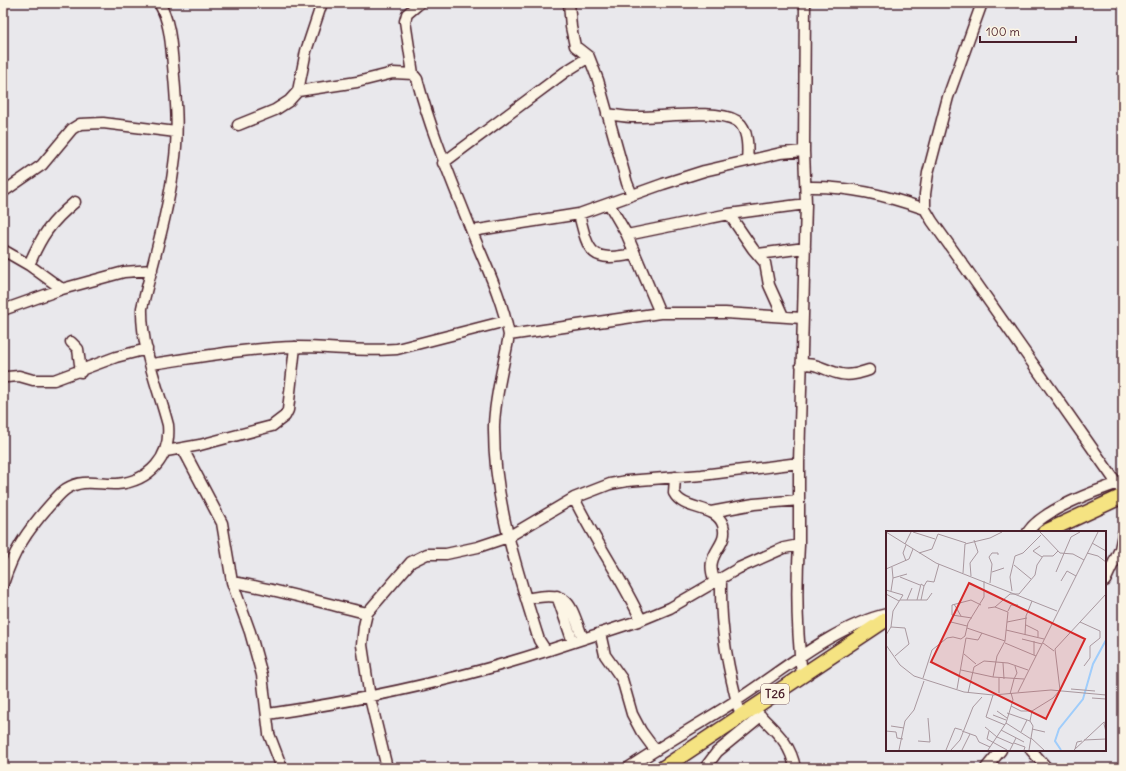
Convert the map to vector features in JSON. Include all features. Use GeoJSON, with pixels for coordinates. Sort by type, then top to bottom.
{"type":"FeatureCollection","features":[{"type":"Feature","properties":{"kind":"highway"},"geometry":{"type":"LineString","coordinates":[[1047,531],[1122,488]]}},
{"type":"Feature","properties":{"kind":"highway","name":"T26"},"geometry":{"type":"LineString","coordinates":[[663,768],[741,717],[757,712],[802,675],[886,620]]}},
{"type":"Feature","properties":{"kind":"street"},"geometry":{"type":"LineString","coordinates":[[3,584],[8,568],[25,535],[65,489],[82,483],[116,484],[132,481],[146,475],[155,468],[166,451],[169,438],[168,425],[146,349],[142,308],[160,239],[174,166],[176,132],[175,90],[171,47],[166,21],[158,3]]}},
{"type":"Feature","properties":{"kind":"street"},"geometry":{"type":"LineString","coordinates":[[238,125],[275,110],[289,101],[298,91],[306,51],[322,3]]}},
{"type":"Feature","properties":{"kind":"street"},"geometry":{"type":"LineString","coordinates":[[420,3],[407,14],[405,21],[413,74],[417,79],[443,162],[499,295],[509,335],[494,426],[497,469],[508,537],[526,599],[540,640],[546,651]]}},
{"type":"Feature","properties":{"kind":"street"},"geometry":{"type":"LineString","coordinates":[[569,3],[571,27],[575,46],[589,57],[598,80],[632,195]]}},
{"type":"Feature","properties":{"kind":"street"},"geometry":{"type":"LineString","coordinates":[[802,675],[797,611],[799,545],[798,463],[806,204],[804,151],[805,3]]}},
{"type":"Feature","properties":{"kind":"street"},"geometry":{"type":"LineString","coordinates":[[982,3],[948,97],[928,173],[925,209],[950,248],[1122,488],[1056,510],[1042,518],[1029,531]]}},
{"type":"Feature","properties":{"kind":"street"},"geometry":{"type":"LineString","coordinates":[[443,162],[565,72],[589,57]]}},
{"type":"Feature","properties":{"kind":"street"},"geometry":{"type":"LineString","coordinates":[[298,91],[357,82],[393,73],[413,74]]}},
{"type":"Feature","properties":{"kind":"street"},"geometry":{"type":"LineString","coordinates":[[607,114],[634,117],[699,115],[725,117],[738,122],[742,126],[747,138],[747,161]]}},
{"type":"Feature","properties":{"kind":"street"},"geometry":{"type":"LineString","coordinates":[[3,192],[42,164],[72,129],[80,124],[103,123],[176,132]]}},
{"type":"Feature","properties":{"kind":"street"},"geometry":{"type":"LineString","coordinates":[[472,231],[579,214],[677,180],[781,153],[804,151]]}},
{"type":"Feature","properties":{"kind":"street"},"geometry":{"type":"LineString","coordinates":[[806,187],[858,189],[889,196],[925,209]]}},
{"type":"Feature","properties":{"kind":"street"},"geometry":{"type":"LineString","coordinates":[[29,265],[47,229],[56,218],[75,202]]}},
{"type":"Feature","properties":{"kind":"street"},"geometry":{"type":"LineString","coordinates":[[609,204],[627,235],[660,314]]}},
{"type":"Feature","properties":{"kind":"street"},"geometry":{"type":"LineString","coordinates":[[627,235],[729,214],[806,204]]}},
{"type":"Feature","properties":{"kind":"street"},"geometry":{"type":"LineString","coordinates":[[579,214],[586,241],[592,252],[601,256],[622,256],[635,254]]}},
{"type":"Feature","properties":{"kind":"street"},"geometry":{"type":"LineString","coordinates":[[729,214],[766,263],[769,285],[783,316]]}},
{"type":"Feature","properties":{"kind":"street"},"geometry":{"type":"LineString","coordinates":[[758,254],[805,248]]}},
{"type":"Feature","properties":{"kind":"street"},"geometry":{"type":"LineString","coordinates":[[3,250],[29,265],[62,289]]}},
{"type":"Feature","properties":{"kind":"street"},"geometry":{"type":"LineString","coordinates":[[3,310],[62,289],[128,271],[152,270]]}},
{"type":"Feature","properties":{"kind":"street"},"geometry":{"type":"LineString","coordinates":[[509,335],[660,314],[725,313],[802,318]]}},
{"type":"Feature","properties":{"kind":"street"},"geometry":{"type":"LineString","coordinates":[[151,364],[249,350],[295,348],[380,351],[397,349],[506,321]]}},
{"type":"Feature","properties":{"kind":"street"},"geometry":{"type":"LineString","coordinates":[[71,342],[78,349],[81,372]]}},
{"type":"Feature","properties":{"kind":"street"},"geometry":{"type":"LineString","coordinates":[[166,451],[182,449],[272,426],[285,416],[288,410],[295,348]]}},
{"type":"Feature","properties":{"kind":"street"},"geometry":{"type":"LineString","coordinates":[[7,377],[19,376],[33,380],[54,380],[81,372],[116,357],[146,349]]}},
{"type":"Feature","properties":{"kind":"street"},"geometry":{"type":"LineString","coordinates":[[801,365],[808,364],[840,374],[850,375],[869,370]]}},
{"type":"Feature","properties":{"kind":"street"},"geometry":{"type":"LineString","coordinates":[[182,449],[222,523],[232,582],[250,632],[262,675],[268,714],[269,734],[282,768]]}},
{"type":"Feature","properties":{"kind":"street"},"geometry":{"type":"LineString","coordinates":[[387,768],[370,698],[362,646],[366,613],[411,562],[419,556],[427,554],[446,554],[478,547],[508,537],[574,498],[621,482],[798,463]]}},
{"type":"Feature","properties":{"kind":"street"},"geometry":{"type":"LineString","coordinates":[[675,477],[674,493],[678,498],[694,507],[711,512],[720,518],[724,532],[724,538],[712,560],[712,572],[718,581],[722,636],[741,717]]}},
{"type":"Feature","properties":{"kind":"street"},"geometry":{"type":"LineString","coordinates":[[574,498],[588,526],[630,596],[641,620]]}},
{"type":"Feature","properties":{"kind":"street"},"geometry":{"type":"LineString","coordinates":[[711,512],[736,506],[799,500]]}},
{"type":"Feature","properties":{"kind":"street"},"geometry":{"type":"LineString","coordinates":[[1106,579],[1120,549],[1123,534]]}},
{"type":"Feature","properties":{"kind":"street"},"geometry":{"type":"LineString","coordinates":[[268,714],[370,698],[456,678],[546,651],[641,620],[670,608],[739,568],[760,558],[799,545]]}},
{"type":"Feature","properties":{"kind":"street"},"geometry":{"type":"LineString","coordinates":[[232,582],[282,591],[330,605],[366,613]]}},
{"type":"Feature","properties":{"kind":"street"},"geometry":{"type":"LineString","coordinates":[[526,599],[558,596],[566,601],[571,609],[583,639]]}},
{"type":"Feature","properties":{"kind":"street"},"geometry":{"type":"LineString","coordinates":[[558,596],[573,642]]}},
{"type":"Feature","properties":{"kind":"street"},"geometry":{"type":"LineString","coordinates":[[628,768],[736,700],[800,657],[849,628],[873,617],[886,614]]}},
{"type":"Feature","properties":{"kind":"street"},"geometry":{"type":"LineString","coordinates":[[600,633],[605,654],[622,679],[632,714],[641,731],[655,750]]}},
{"type":"Feature","properties":{"kind":"street"},"geometry":{"type":"LineString","coordinates":[[705,768],[717,752],[757,712],[785,741],[791,750],[795,768]]}},
{"type":"Feature","properties":{"kind":"street"},"geometry":{"type":"LineString","coordinates":[[986,768],[1000,751]]}},
{"type":"Feature","properties":{"kind":"street"},"geometry":{"type":"LineString","coordinates":[[1032,751],[1047,768]]}}]}
